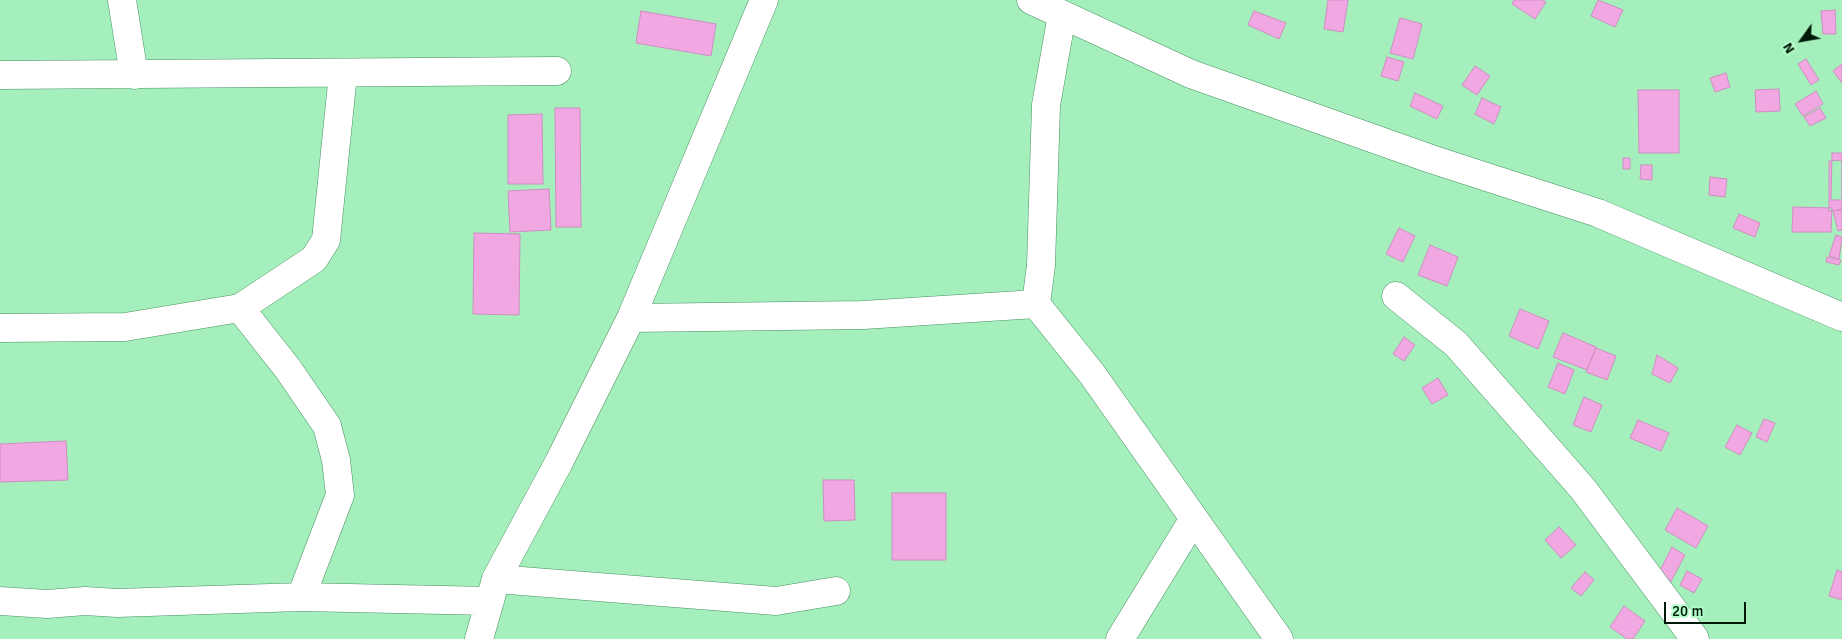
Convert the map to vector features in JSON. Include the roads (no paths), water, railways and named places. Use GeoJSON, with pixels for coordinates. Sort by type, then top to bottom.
{"type":"FeatureCollection","features":[{"type":"Feature","properties":{"kind":"street"},"geometry":{"type":"LineString","coordinates":[[122,0],[134,75]]}},
{"type":"Feature","properties":{"kind":"street"},"geometry":{"type":"LineString","coordinates":[[480,639],[493,590],[631,318],[764,0]]}},
{"type":"Feature","properties":{"kind":"street"},"geometry":{"type":"LineString","coordinates":[[1031,0],[1190,74],[1431,159],[1598,213],[1842,317]]}},
{"type":"Feature","properties":{"kind":"street"},"geometry":{"type":"LineString","coordinates":[[1062,15],[1046,105],[1041,265],[1036,304],[1092,374],[1193,520],[1279,639]]}},
{"type":"Feature","properties":{"kind":"street"},"geometry":{"type":"LineString","coordinates":[[0,75],[557,71]]}},
{"type":"Feature","properties":{"kind":"street"},"geometry":{"type":"LineString","coordinates":[[0,328],[125,327],[240,308],[314,259],[326,240],[343,74]]}},
{"type":"Feature","properties":{"kind":"street"},"geometry":{"type":"LineString","coordinates":[[1396,296],[1456,344],[1583,489],[1695,639]]}},
{"type":"Feature","properties":{"kind":"street"},"geometry":{"type":"LineString","coordinates":[[631,318],[863,315],[1036,304]]}},
{"type":"Feature","properties":{"kind":"street"},"geometry":{"type":"LineString","coordinates":[[240,308],[288,369],[326,426],[336,460],[340,495],[301,598]]}},
{"type":"Feature","properties":{"kind":"street"},"geometry":{"type":"LineString","coordinates":[[1120,639],[1193,520]]}},
{"type":"Feature","properties":{"kind":"street"},"geometry":{"type":"LineString","coordinates":[[0,601],[47,604],[85,601],[117,603],[493,590],[776,601],[836,591]]}}]}
